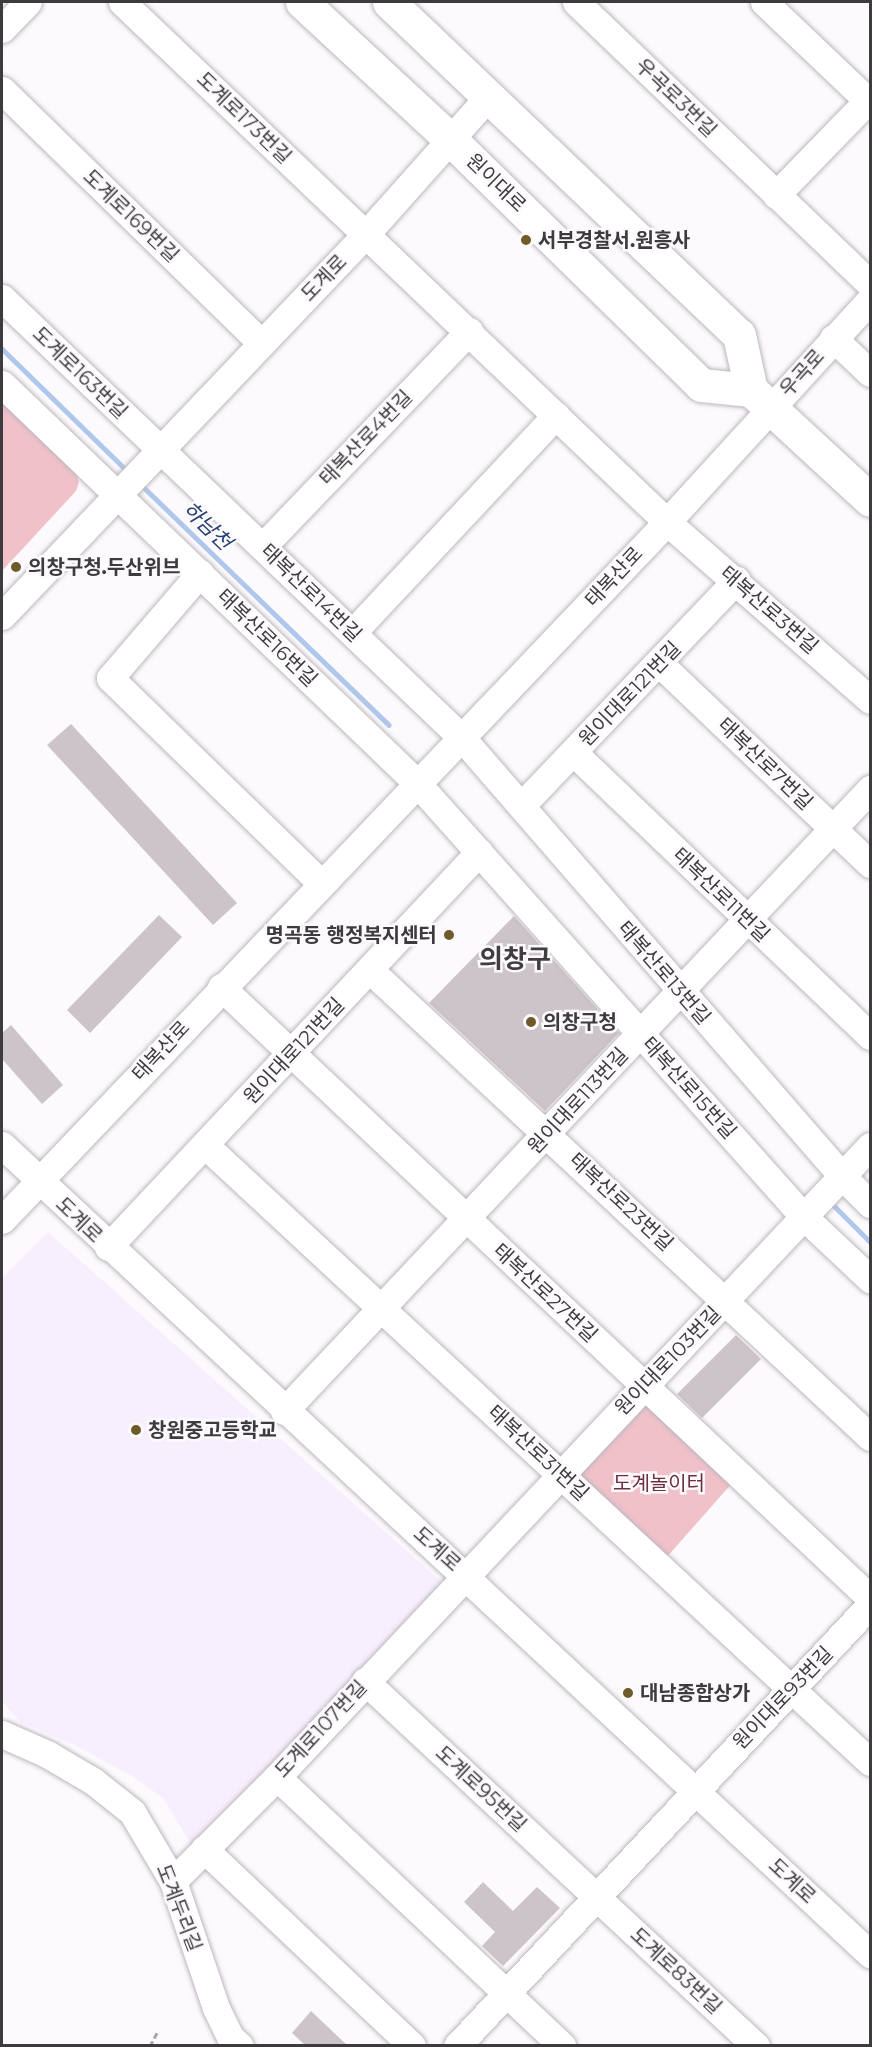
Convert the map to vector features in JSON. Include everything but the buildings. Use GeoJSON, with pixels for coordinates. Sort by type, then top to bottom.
{"type":"FeatureCollection","features":[{"type":"Feature","properties":{"kind":"main road","name":"원이대로"},"geometry":{"type":"LineString","coordinates":[[302,2],[450,139],[700,385],[761,399]]}},
{"type":"Feature","properties":{"kind":"main road"},"geometry":{"type":"LineString","coordinates":[[389,2],[739,335],[761,399],[870,500]]}},
{"type":"Feature","properties":{"kind":"street"},"geometry":{"type":"LineString","coordinates":[[2,29],[28,2]]}},
{"type":"Feature","properties":{"kind":"street","name":"도계로173번길"},"geometry":{"type":"LineString","coordinates":[[122,2],[366,234]]}},
{"type":"Feature","properties":{"kind":"street","name":"우곡로3번길"},"geometry":{"type":"LineString","coordinates":[[576,2],[870,284]]}},
{"type":"Feature","properties":{"kind":"street"},"geometry":{"type":"LineString","coordinates":[[764,2],[869,100],[776,195]]}},
{"type":"Feature","properties":{"kind":"street","name":"도계로169번길"},"geometry":{"type":"LineString","coordinates":[[2,90],[261,343]]}},
{"type":"Feature","properties":{"kind":"street","name":"도계로"},"geometry":{"type":"LineString","coordinates":[[120,489],[366,234],[489,96]]}},
{"type":"Feature","properties":{"kind":"street"},"geometry":{"type":"LineString","coordinates":[[366,234],[667,522]]}},
{"type":"Feature","properties":{"kind":"street","name":"도계로163번길"},"geometry":{"type":"LineString","coordinates":[[2,298],[156,452]]}},
{"type":"Feature","properties":{"kind":"street","name":"우곡로"},"geometry":{"type":"LineString","coordinates":[[761,399],[833,338],[870,300]]}},
{"type":"Feature","properties":{"kind":"street","name":"태복산로4번길"},"geometry":{"type":"LineString","coordinates":[[263,546],[469,331]]}},
{"type":"Feature","properties":{"kind":"street","name":"우곡로"},"geometry":{"type":"LineString","coordinates":[[833,338],[870,373]]}},
{"type":"Feature","properties":{"kind":"street","name":"태복산로16번길"},"geometry":{"type":"LineString","coordinates":[[2,384],[120,489],[200,573],[419,781]]}},
{"type":"Feature","properties":{"kind":"street","name":"태복산로"},"geometry":{"type":"LineString","coordinates":[[2,1220],[321,882],[667,522],[761,399]]}},
{"type":"Feature","properties":{"kind":"street"},"geometry":{"type":"LineString","coordinates":[[353,632],[556,416]]}},
{"type":"Feature","properties":{"kind":"street","name":"태복산로14번길"},"geometry":{"type":"LineString","coordinates":[[156,452],[263,546],[353,632],[459,741]]}},
{"type":"Feature","properties":{"kind":"street"},"geometry":{"type":"LineString","coordinates":[[2,616],[120,489]]}},
{"type":"Feature","properties":{"kind":"street","name":"태복산로3번길"},"geometry":{"type":"LineString","coordinates":[[667,522],[736,580],[870,700]]}},
{"type":"Feature","properties":{"kind":"street"},"geometry":{"type":"LineString","coordinates":[[200,573],[110,678],[321,882]]}},
{"type":"Feature","properties":{"kind":"street","name":"원이대로121번길"},"geometry":{"type":"LineString","coordinates":[[522,805],[660,664],[736,580]]}},
{"type":"Feature","properties":{"kind":"street","name":"태복산로7번길"},"geometry":{"type":"LineString","coordinates":[[660,664],[870,864]]}},
{"type":"Feature","properties":{"kind":"street","name":"태복산로13번길"},"geometry":{"type":"LineString","coordinates":[[459,741],[522,805],[680,991],[842,1176],[870,1204]]}},
{"type":"Feature","properties":{"kind":"street","name":"태복산로11번길"},"geometry":{"type":"LineString","coordinates":[[573,752],[870,1036]]}},
{"type":"Feature","properties":{"kind":"street","name":"태복산로15번길"},"geometry":{"type":"LineString","coordinates":[[419,781],[804,1217],[870,1279]]}},
{"type":"Feature","properties":{"kind":"street","name":"원이대로113번길"},"geometry":{"type":"LineString","coordinates":[[284,1411],[548,1134],[870,789]]}},
{"type":"Feature","properties":{"kind":"street","name":"원이대로121번길"},"geometry":{"type":"LineString","coordinates":[[108,1247],[480,852]]}},
{"type":"Feature","properties":{"kind":"street","name":"태복산로23번길"},"geometry":{"type":"LineString","coordinates":[[370,970],[727,1300],[870,1437]]}},
{"type":"Feature","properties":{"kind":"street","name":"태복산로27번길"},"geometry":{"type":"LineString","coordinates":[[221,987],[870,1598]]}},
{"type":"Feature","properties":{"kind":"street","name":"도계로"},"geometry":{"type":"LineString","coordinates":[[2,1145],[108,1247],[284,1411],[465,1574],[870,1954]]}},
{"type":"Feature","properties":{"kind":"street","name":"태복산로31번길"},"geometry":{"type":"LineString","coordinates":[[205,1145],[870,1762]]}},
{"type":"Feature","properties":{"kind":"street","name":"원이대로103번길"},"geometry":{"type":"LineString","coordinates":[[465,1574],[727,1300],[870,1146]]}},
{"type":"Feature","properties":{"kind":"street","name":"도계로107번길"},"geometry":{"type":"LineString","coordinates":[[173,1881],[277,1777],[465,1574]]}},
{"type":"Feature","properties":{"kind":"street","name":"원이대로93번길"},"geometry":{"type":"LineString","coordinates":[[694,1790],[870,1605]]}},
{"type":"Feature","properties":{"kind":"street","name":"도계로95번길"},"geometry":{"type":"LineString","coordinates":[[365,1681],[596,1896]]}},
{"type":"Feature","properties":{"kind":"street","name":"도계두리길"},"geometry":{"type":"LineString","coordinates":[[2,1734],[47,1754],[93,1781],[132,1812],[173,1881],[226,2043]]}},
{"type":"Feature","properties":{"kind":"street"},"geometry":{"type":"LineString","coordinates":[[277,1777],[562,2046]]}},
{"type":"Feature","properties":{"kind":"street"},"geometry":{"type":"LineString","coordinates":[[457,2046],[694,1790]]}},
{"type":"Feature","properties":{"kind":"street"},"geometry":{"type":"LineString","coordinates":[[204,1849],[412,2046]]}},
{"type":"Feature","properties":{"kind":"street","name":"도계로83번길"},"geometry":{"type":"LineString","coordinates":[[596,1896],[756,2046]]}},
{"type":"Feature","properties":{"kind":"path"},"geometry":{"type":"LineString","coordinates":[[150,2046],[157,2033]]}},
{"type":"Feature","properties":{"kind":"shaded area","name":"창원중고등학교"},"geometry":{"type":"Polygon","coordinates":[[[48,1232],[442,1582],[194,1849],[163,1798],[132,1776],[72,1744],[20,1722],[2,1701],[2,1278],[48,1232]]]}},
{"type":"Feature","properties":{"kind":"green space"},"geometry":{"type":"Polygon","coordinates":[[[2,400],[74,468],[79,482],[76,491],[2,571],[2,400]]]}},
{"type":"Feature","properties":{"kind":"green space","name":"도계놀이터"},"geometry":{"type":"Polygon","coordinates":[[[647,1404],[734,1481],[666,1558],[576,1476],[647,1404]]]}},
{"type":"Feature","properties":{"kind":"waterway","name":"하남천"},"geometry":{"type":"LineString","coordinates":[[2,349],[127,471]]}},
{"type":"Feature","properties":{"kind":"waterway","name":"하남천"},"geometry":{"type":"LineString","coordinates":[[138,482],[389,725]]}},
{"type":"Feature","properties":{"kind":"waterway","name":"하남천"},"geometry":{"type":"LineString","coordinates":[[830,1202],[870,1242]]}},
{"type":"Feature","properties":{"kind":"place","name":"서부경찰서.원흥사"},"geometry":{"type":"Point","coordinates":[526,240]}},
{"type":"Feature","properties":{"kind":"place","name":"의창구청.두산위브"},"geometry":{"type":"Point","coordinates":[16,567]}},
{"type":"Feature","properties":{"kind":"place","name":"명곡동 행정복지센터"},"geometry":{"type":"Point","coordinates":[449,935]}},
{"type":"Feature","properties":{"kind":"place","name":"의창구청"},"geometry":{"type":"Point","coordinates":[531,1022]}},
{"type":"Feature","properties":{"kind":"place","name":"창원중고등학교"},"geometry":{"type":"Point","coordinates":[136,1430]}},
{"type":"Feature","properties":{"kind":"place","name":"대남종합상가"},"geometry":{"type":"Point","coordinates":[628,1693]}},
{"type":"Feature","properties":{"kind":"district","name":"의창구"},"geometry":{"type":"Point","coordinates":[515,960]}}]}
